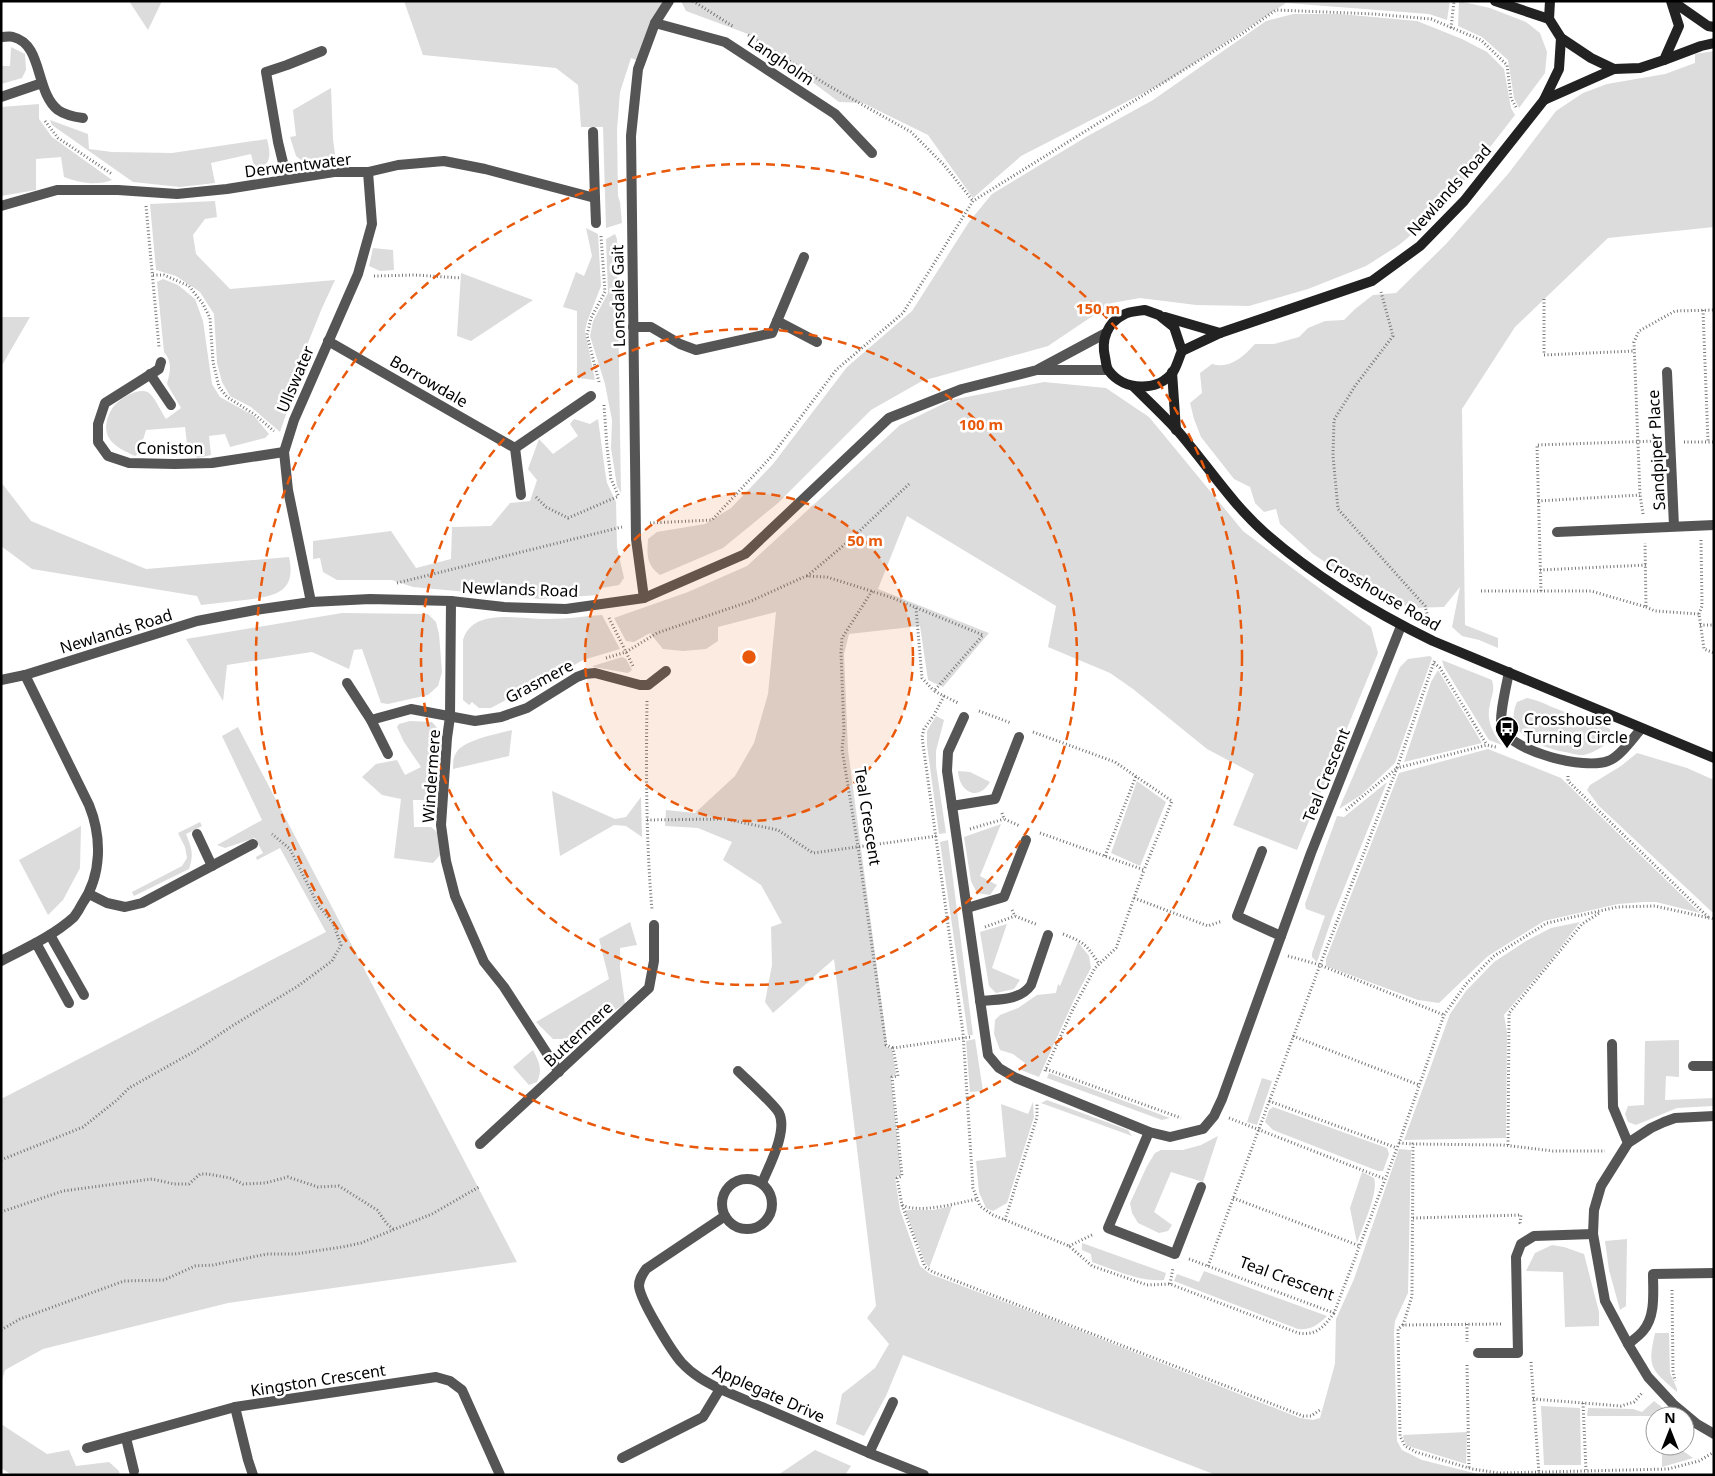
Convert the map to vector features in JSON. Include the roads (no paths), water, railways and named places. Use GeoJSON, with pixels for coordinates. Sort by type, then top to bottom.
{"type":"FeatureCollection","features":[{"type":"Feature","properties":{"kind":"street","name":"Lonsdale Gait"},"geometry":{"type":"LineString","coordinates":[[644,598],[636,539],[630,136],[638,69],[655,23],[669,1]]}},
{"type":"Feature","properties":{"kind":"street"},"geometry":{"type":"LineString","coordinates":[[1495,1],[1549,19]]}},
{"type":"Feature","properties":{"kind":"street"},"geometry":{"type":"LineString","coordinates":[[1550,1],[1549,19],[1561,38],[1591,58],[1614,69],[1640,68],[1714,43]]}},
{"type":"Feature","properties":{"kind":"street"},"geometry":{"type":"LineString","coordinates":[[1671,1],[1708,26],[1714,27]]}},
{"type":"Feature","properties":{"kind":"street"},"geometry":{"type":"LineString","coordinates":[[1664,60],[1679,26],[1671,1]]}},
{"type":"Feature","properties":{"kind":"street","name":"Langholm"},"geometry":{"type":"LineString","coordinates":[[655,23],[725,42],[835,114],[872,153]]}},
{"type":"Feature","properties":{"kind":"street"},"geometry":{"type":"LineString","coordinates":[[1,37],[13,37],[26,44],[32,52],[50,102],[59,111],[83,118]]}},
{"type":"Feature","properties":{"kind":"street","name":"Newlands Road"},"geometry":{"type":"LineString","coordinates":[[1182,351],[1220,333],[1372,281],[1420,246],[1464,201],[1544,100],[1559,69],[1561,38]]}},
{"type":"Feature","properties":{"kind":"street"},"geometry":{"type":"LineString","coordinates":[[287,179],[278,142],[266,72],[322,51]]}},
{"type":"Feature","properties":{"kind":"street","name":"Newlands Road"},"geometry":{"type":"LineString","coordinates":[[1544,100],[1614,69]]}},
{"type":"Feature","properties":{"kind":"street"},"geometry":{"type":"LineString","coordinates":[[1,97],[42,83]]}},
{"type":"Feature","properties":{"kind":"street"},"geometry":{"type":"LineString","coordinates":[[593,132],[596,223]]}},
{"type":"Feature","properties":{"kind":"street","name":"Derwentwater"},"geometry":{"type":"LineString","coordinates":[[1,206],[57,190],[126,190],[145,193],[177,194],[227,189],[334,172],[368,172],[398,165],[444,161],[486,169],[595,198]]}},
{"type":"Feature","properties":{"kind":"street","name":"Ullswater"},"geometry":{"type":"LineString","coordinates":[[311,602],[288,490],[285,446],[294,420],[358,274],[372,224],[368,172]]}},
{"type":"Feature","properties":{"kind":"street"},"geometry":{"type":"LineString","coordinates":[[633,327],[651,327],[680,344],[696,350],[772,333],[804,257]]}},
{"type":"Feature","properties":{"kind":"street"},"geometry":{"type":"LineString","coordinates":[[1160,316],[1174,327],[1182,351],[1172,372],[1163,381],[1150,386],[1133,386],[1120,381],[1108,370],[1102,346],[1106,333],[1114,321],[1124,314],[1146,310],[1160,316],[1220,333]]}},
{"type":"Feature","properties":{"kind":"street"},"geometry":{"type":"LineString","coordinates":[[777,321],[817,342]]}},
{"type":"Feature","properties":{"kind":"street","name":"Newlands Road"},"geometry":{"type":"LineString","coordinates":[[1,680],[25,675],[197,621],[311,602],[370,599],[566,609],[644,598],[745,554],[889,418],[962,389],[1036,370],[1106,333]]}},
{"type":"Feature","properties":{"kind":"street","name":"Borrowdale"},"geometry":{"type":"LineString","coordinates":[[328,341],[515,448]]}},
{"type":"Feature","properties":{"kind":"street","name":"Coniston"},"geometry":{"type":"LineString","coordinates":[[161,362],[159,369],[105,402],[98,424],[98,442],[108,456],[129,463],[175,464],[212,462],[285,446]]}},
{"type":"Feature","properties":{"kind":"street","name":"Newlands Road"},"geometry":{"type":"LineString","coordinates":[[1036,370],[1108,370]]}},
{"type":"Feature","properties":{"kind":"street"},"geometry":{"type":"LineString","coordinates":[[1172,372],[1176,430]]}},
{"type":"Feature","properties":{"kind":"street","name":"Sandpiper Place"},"geometry":{"type":"LineString","coordinates":[[1667,372],[1674,526]]}},
{"type":"Feature","properties":{"kind":"street"},"geometry":{"type":"LineString","coordinates":[[150,374],[171,405]]}},
{"type":"Feature","properties":{"kind":"street","name":"Crosshouse Road"},"geometry":{"type":"LineString","coordinates":[[1133,386],[1176,430],[1216,480],[1264,532],[1329,583],[1402,626],[1437,643],[1714,758]]}},
{"type":"Feature","properties":{"kind":"street"},"geometry":{"type":"LineString","coordinates":[[521,495],[515,448],[591,396]]}},
{"type":"Feature","properties":{"kind":"street","name":"Sandpiper Place"},"geometry":{"type":"LineString","coordinates":[[1557,532],[1714,525]]}},
{"type":"Feature","properties":{"kind":"street","name":"Windermere"},"geometry":{"type":"LineString","coordinates":[[451,602],[450,717],[441,825],[446,861],[455,896],[484,962],[504,987],[559,1072]]}},
{"type":"Feature","properties":{"kind":"street","name":"Teal Crescent"},"geometry":{"type":"LineString","coordinates":[[1149,1132],[1170,1137],[1188,1134],[1203,1129],[1216,1113],[1328,811],[1402,626]]}},
{"type":"Feature","properties":{"kind":"street","name":"Grasmere"},"geometry":{"type":"LineString","coordinates":[[371,720],[411,709],[474,722],[501,717],[527,708],[585,674],[595,673],[644,685],[666,671]]}},
{"type":"Feature","properties":{"kind":"street"},"geometry":{"type":"LineString","coordinates":[[1509,672],[1501,727],[1511,739],[1538,753],[1568,762],[1594,763],[1608,761],[1615,757],[1641,729]]}},
{"type":"Feature","properties":{"kind":"street"},"geometry":{"type":"LineString","coordinates":[[1,960],[50,935],[74,916],[89,894],[95,876],[99,844],[96,821],[25,675]]}},
{"type":"Feature","properties":{"kind":"street"},"geometry":{"type":"LineString","coordinates":[[348,683],[371,720],[388,754]]}},
{"type":"Feature","properties":{"kind":"street"},"geometry":{"type":"LineString","coordinates":[[964,717],[948,752],[947,771],[988,1055],[999,1068],[1149,1132],[1108,1228],[1175,1254],[1201,1187]]}},
{"type":"Feature","properties":{"kind":"street"},"geometry":{"type":"LineString","coordinates":[[952,806],[996,799],[1019,737]]}},
{"type":"Feature","properties":{"kind":"street"},"geometry":{"type":"LineString","coordinates":[[197,834],[212,866]]}},
{"type":"Feature","properties":{"kind":"street"},"geometry":{"type":"LineString","coordinates":[[967,908],[1004,897],[1026,840]]}},
{"type":"Feature","properties":{"kind":"street"},"geometry":{"type":"LineString","coordinates":[[89,894],[106,903],[125,907],[142,903],[253,844]]}},
{"type":"Feature","properties":{"kind":"street"},"geometry":{"type":"LineString","coordinates":[[1262,851],[1237,916],[1281,936]]}},
{"type":"Feature","properties":{"kind":"street","name":"Buttermere"},"geometry":{"type":"LineString","coordinates":[[480,1144],[649,988],[654,961],[654,925]]}},
{"type":"Feature","properties":{"kind":"street"},"geometry":{"type":"LineString","coordinates":[[50,935],[84,995]]}},
{"type":"Feature","properties":{"kind":"street"},"geometry":{"type":"LineString","coordinates":[[980,1001],[1019,996],[1026,991],[1031,985],[1048,935]]}},
{"type":"Feature","properties":{"kind":"street"},"geometry":{"type":"LineString","coordinates":[[36,943],[69,1004]]}},
{"type":"Feature","properties":{"kind":"street"},"geometry":{"type":"LineString","coordinates":[[1612,1044],[1612,1107],[1626,1147]]}},
{"type":"Feature","properties":{"kind":"street"},"geometry":{"type":"LineString","coordinates":[[1693,1066],[1714,1066]]}},
{"type":"Feature","properties":{"kind":"street"},"geometry":{"type":"LineString","coordinates":[[738,1071],[778,1112],[782,1124],[779,1139],[762,1183]]}},
{"type":"Feature","properties":{"kind":"street"},"geometry":{"type":"LineString","coordinates":[[1714,1116],[1676,1118],[1664,1122],[1651,1128],[1626,1147],[1601,1186],[1594,1210],[1593,1234],[1605,1301],[1628,1344],[1653,1382],[1697,1424],[1714,1434]]}},
{"type":"Feature","properties":{"kind":"street"},"geometry":{"type":"LineString","coordinates":[[743,1179],[751,1179],[762,1183],[770,1193],[772,1201],[772,1210],[768,1218],[754,1228],[746,1229],[730,1223],[722,1209],[724,1192],[735,1181],[743,1179]]}},
{"type":"Feature","properties":{"kind":"street","name":"Applegate Drive"},"geometry":{"type":"LineString","coordinates":[[725,1216],[646,1269],[640,1278],[639,1288],[646,1306],[681,1363],[702,1380],[720,1389],[924,1475]]}},
{"type":"Feature","properties":{"kind":"street"},"geometry":{"type":"LineString","coordinates":[[1478,1353],[1518,1353],[1516,1257],[1521,1244],[1534,1236],[1593,1234]]}},
{"type":"Feature","properties":{"kind":"street"},"geometry":{"type":"LineString","coordinates":[[1628,1344],[1644,1331],[1650,1320],[1653,1274],[1714,1273]]}},
{"type":"Feature","properties":{"kind":"street","name":"Kingston Crescent"},"geometry":{"type":"LineString","coordinates":[[87,1448],[236,1407],[436,1377],[450,1380],[462,1390],[500,1475]]}},
{"type":"Feature","properties":{"kind":"street"},"geometry":{"type":"LineString","coordinates":[[622,1458],[703,1417],[720,1389]]}},
{"type":"Feature","properties":{"kind":"street"},"geometry":{"type":"LineString","coordinates":[[869,1453],[893,1402]]}},
{"type":"Feature","properties":{"kind":"street"},"geometry":{"type":"LineString","coordinates":[[236,1407],[253,1475]]}},
{"type":"Feature","properties":{"kind":"street"},"geometry":{"type":"LineString","coordinates":[[126,1438],[134,1471]]}},
{"type":"Feature","properties":{"kind":"place","name":"Crosshouse Turning Circle"},"geometry":{"type":"Point","coordinates":[1507,749]}}]}
